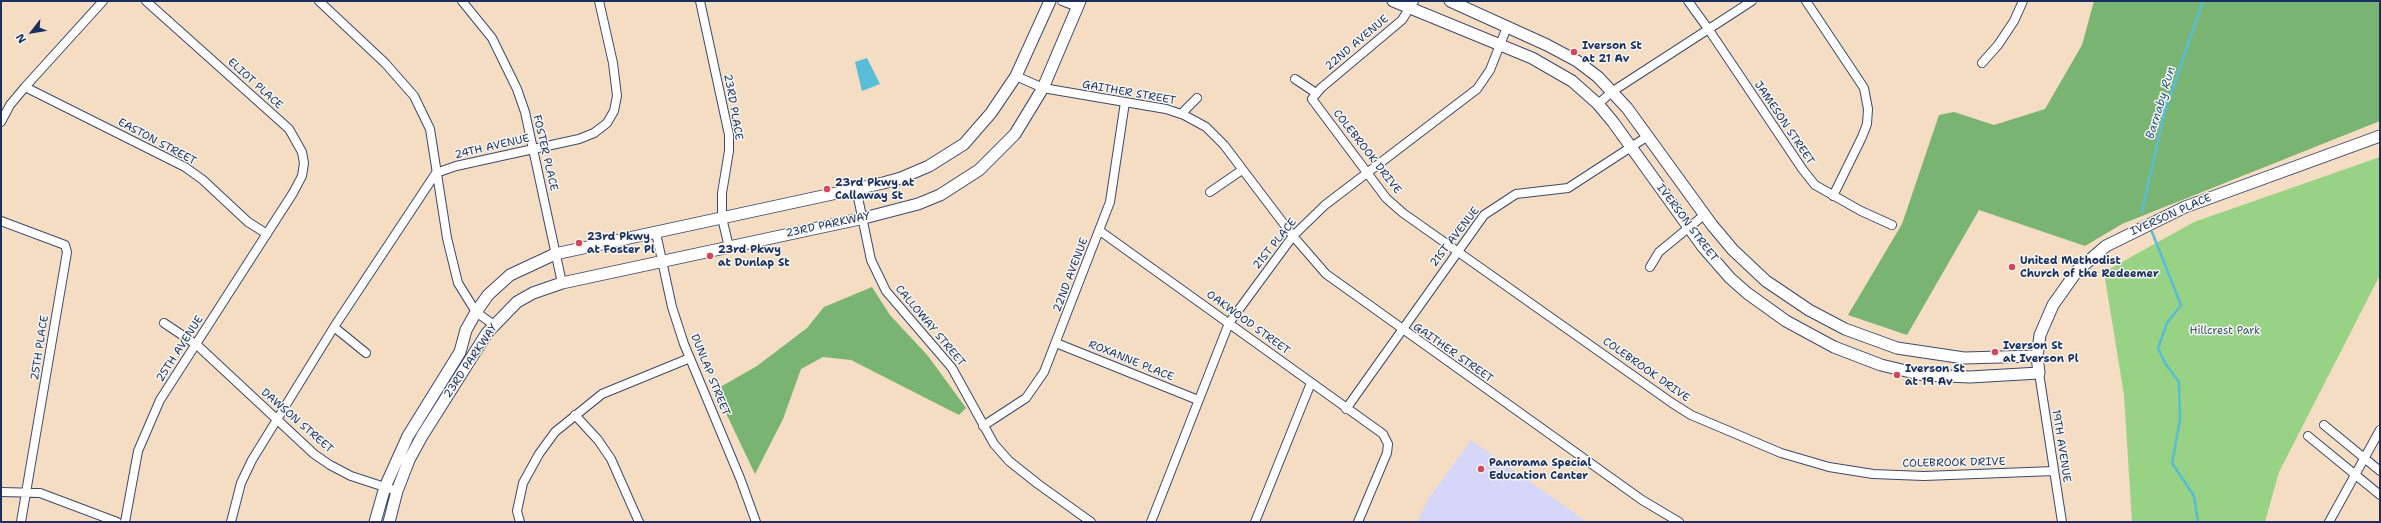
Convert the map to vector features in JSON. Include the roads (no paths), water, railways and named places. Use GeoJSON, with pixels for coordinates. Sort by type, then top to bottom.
{"type":"FeatureCollection","features":[{"type":"Feature","properties":{"kind":"main road","name":"23RD PARKWAY"},"geometry":{"type":"LineString","coordinates":[[375,522],[385,487],[408,436],[460,352],[466,330],[488,295],[510,276],[555,254],[656,233],[856,188],[911,174],[954,151],[978,130],[1016,76],[1050,1]]}},
{"type":"Feature","properties":{"kind":"main road","name":"IVERSON STREET"},"geometry":{"type":"LineString","coordinates":[[1393,1],[1412,5],[1500,44],[1542,64],[1572,81],[1598,104],[1631,147],[1688,228],[1716,263],[1747,293],[1786,321],[1834,347],[1881,365],[1923,374],[1970,377],[2039,373]]}},
{"type":"Feature","properties":{"kind":"main road","name":"IVERSON STREET"},"geometry":{"type":"LineString","coordinates":[[1450,1],[1547,45],[1576,61],[1613,91],[1648,136],[1704,215],[1733,250],[1766,281],[1809,310],[1845,329],[1898,348],[1928,354],[1981,359],[2037,356]]}},
{"type":"Feature","properties":{"kind":"main road","name":"23RD PARKWAY"},"geometry":{"type":"LineString","coordinates":[[389,522],[397,491],[409,460],[422,436],[494,325],[517,302],[533,293],[562,283],[864,218],[918,204],[940,195],[979,170],[1015,134],[1043,88],[1079,4]]}},
{"type":"Feature","properties":{"kind":"main road","name":"IVERSON PLACE"},"geometry":{"type":"LineString","coordinates":[[2039,373],[2037,356],[2041,332],[2058,296],[2086,262],[2106,246],[2185,207],[2380,136]]}},
{"type":"Feature","properties":{"kind":"street"},"geometry":{"type":"LineString","coordinates":[[1,122],[10,105],[25,87],[103,1]]}},
{"type":"Feature","properties":{"kind":"street","name":"ELIOT PLACE"},"geometry":{"type":"LineString","coordinates":[[146,1],[290,129],[298,140],[302,152],[303,170],[298,184],[287,203]]}},
{"type":"Feature","properties":{"kind":"street"},"geometry":{"type":"LineString","coordinates":[[319,1],[385,62],[414,96],[430,129],[436,173],[454,271],[466,298],[476,312],[494,325]]}},
{"type":"Feature","properties":{"kind":"street","name":"FOSTER PLACE"},"geometry":{"type":"LineString","coordinates":[[462,1],[492,38],[511,73],[525,112],[562,283]]}},
{"type":"Feature","properties":{"kind":"street","name":"24TH AVENUE"},"geometry":{"type":"LineString","coordinates":[[436,173],[456,166],[585,137],[604,126],[614,111],[617,96],[613,63],[599,1]]}},
{"type":"Feature","properties":{"kind":"street","name":"23RD PLACE"},"geometry":{"type":"LineString","coordinates":[[700,1],[730,141],[722,189],[722,218],[728,247]]}},
{"type":"Feature","properties":{"kind":"street"},"geometry":{"type":"LineString","coordinates":[[1062,1],[1079,4]]}},
{"type":"Feature","properties":{"kind":"street","name":"JAMESON STREET"},"geometry":{"type":"LineString","coordinates":[[1688,1],[1803,170],[1815,185],[1833,196],[1892,225]]}},
{"type":"Feature","properties":{"kind":"street"},"geometry":{"type":"LineString","coordinates":[[1598,104],[1613,91],[1752,1]]}},
{"type":"Feature","properties":{"kind":"street"},"geometry":{"type":"LineString","coordinates":[[1806,1],[1864,88],[1868,109],[1865,131],[1833,196]]}},
{"type":"Feature","properties":{"kind":"street"},"geometry":{"type":"LineString","coordinates":[[1982,63],[1998,45],[2014,21],[2023,1]]}},
{"type":"Feature","properties":{"kind":"street","name":"22ND AVENUE"},"geometry":{"type":"LineString","coordinates":[[1314,96],[1402,20],[1412,5]]}},
{"type":"Feature","properties":{"kind":"street","name":"21ST PLACE"},"geometry":{"type":"LineString","coordinates":[[1151,522],[1229,323],[1293,236],[1325,205],[1477,89],[1490,70],[1507,27]]}},
{"type":"Feature","properties":{"kind":"street","name":"GAITHER STREET"},"geometry":{"type":"LineString","coordinates":[[1016,76],[1043,88],[1166,109],[1196,120],[1214,134],[1293,236],[1326,274],[1642,500],[1679,522]]}},
{"type":"Feature","properties":{"kind":"street"},"geometry":{"type":"LineString","coordinates":[[1295,79],[1314,96]]}},
{"type":"Feature","properties":{"kind":"street","name":"EASTON STREET"},"geometry":{"type":"LineString","coordinates":[[25,87],[185,167],[203,180],[248,222],[267,234]]}},
{"type":"Feature","properties":{"kind":"street","name":"COLEBROOK DRIVE"},"geometry":{"type":"LineString","coordinates":[[1314,96],[1366,173],[1386,198],[1403,212],[1691,415],[1782,453],[1829,467],[1873,474],[1924,476],[2054,471]]}},
{"type":"Feature","properties":{"kind":"street"},"geometry":{"type":"LineString","coordinates":[[1181,114],[1197,98]]}},
{"type":"Feature","properties":{"kind":"street","name":"22ND AVENUE"},"geometry":{"type":"LineString","coordinates":[[983,426],[1026,398],[1044,372],[1100,231],[1114,186],[1125,102]]}},
{"type":"Feature","properties":{"kind":"street","name":"21ST AVENUE"},"geometry":{"type":"LineString","coordinates":[[1346,409],[1401,329],[1482,217],[1503,201],[1525,192],[1554,191],[1568,188],[1648,136]]}},
{"type":"Feature","properties":{"kind":"street"},"geometry":{"type":"LineString","coordinates":[[1210,192],[1242,170]]}},
{"type":"Feature","properties":{"kind":"street"},"geometry":{"type":"LineString","coordinates":[[231,522],[241,483],[252,460],[276,419],[334,327],[436,173]]}},
{"type":"Feature","properties":{"kind":"street","name":"CALLOWAY STREET"},"geometry":{"type":"LineString","coordinates":[[856,188],[864,218],[871,260],[886,291],[952,368],[994,444],[1009,461],[1091,522]]}},
{"type":"Feature","properties":{"kind":"street","name":"25TH AVENUE"},"geometry":{"type":"LineString","coordinates":[[125,522],[138,451],[147,427],[160,400],[197,345],[287,203]]}},
{"type":"Feature","properties":{"kind":"street"},"geometry":{"type":"LineString","coordinates":[[1650,267],[1659,252],[1704,215]]}},
{"type":"Feature","properties":{"kind":"street","name":"25TH PLACE"},"geometry":{"type":"LineString","coordinates":[[1,221],[65,245],[67,252],[21,522]]}},
{"type":"Feature","properties":{"kind":"street","name":"OAKWOOD STREET"},"geometry":{"type":"LineString","coordinates":[[1100,231],[1346,409],[1383,434],[1388,444],[1387,453],[1358,522]]}},
{"type":"Feature","properties":{"kind":"street","name":"DUNLAP STREET"},"geometry":{"type":"LineString","coordinates":[[656,233],[672,308],[690,358],[740,478],[756,522]]}},
{"type":"Feature","properties":{"kind":"street","name":"DAWSON STREET"},"geometry":{"type":"LineString","coordinates":[[164,323],[197,345],[314,454],[330,465],[397,491]]}},
{"type":"Feature","properties":{"kind":"street"},"geometry":{"type":"LineString","coordinates":[[334,327],[366,353]]}},
{"type":"Feature","properties":{"kind":"street","name":"ROXANNE PLACE"},"geometry":{"type":"LineString","coordinates":[[1056,343],[1198,400]]}},
{"type":"Feature","properties":{"kind":"street"},"geometry":{"type":"LineString","coordinates":[[520,522],[517,511],[524,482],[539,454],[551,438],[575,415],[602,394],[690,358]]}},
{"type":"Feature","properties":{"kind":"street","name":"19TH AVENUE"},"geometry":{"type":"LineString","coordinates":[[2039,373],[2062,522]]}},
{"type":"Feature","properties":{"kind":"street"},"geometry":{"type":"LineString","coordinates":[[1255,522],[1310,383]]}},
{"type":"Feature","properties":{"kind":"street"},"geometry":{"type":"LineString","coordinates":[[575,415],[598,440],[611,459],[639,522]]}},
{"type":"Feature","properties":{"kind":"street"},"geometry":{"type":"LineString","coordinates":[[2324,425],[2380,471]]}},
{"type":"Feature","properties":{"kind":"street"},"geometry":{"type":"LineString","coordinates":[[2329,522],[2354,474],[2380,430]]}},
{"type":"Feature","properties":{"kind":"street"},"geometry":{"type":"LineString","coordinates":[[2308,436],[2380,495]]}},
{"type":"Feature","properties":{"kind":"street"},"geometry":{"type":"LineString","coordinates":[[1,492],[40,493],[117,522]]}},
{"type":"Feature","properties":{"kind":"water"},"geometry":{"type":"Polygon","coordinates":[[[867,58],[880,84],[862,91],[855,62],[867,58]]]}},
{"type":"Feature","properties":{"kind":"waterway","name":"Barnaby Run"},"geometry":{"type":"LineString","coordinates":[[2142,212],[2164,114],[2203,1]]}},
{"type":"Feature","properties":{"kind":"waterway","name":"Barnaby Run"},"geometry":{"type":"LineString","coordinates":[[2152,232],[2181,305],[2167,323],[2158,348],[2165,363],[2179,382],[2180,420],[2172,463],[2194,496],[2198,522]]}},
{"type":"Feature","properties":{"kind":"place","name":"Iverson St at 21 Av"},"geometry":{"type":"Point","coordinates":[1574,52]}},
{"type":"Feature","properties":{"kind":"place","name":"23rd Pkwy at Callaway St"},"geometry":{"type":"Point","coordinates":[827,189]}},
{"type":"Feature","properties":{"kind":"place","name":"23rd Pkwy at Foster Pl"},"geometry":{"type":"Point","coordinates":[579,243]}},
{"type":"Feature","properties":{"kind":"place","name":"23rd Pkwy at Dunlap St"},"geometry":{"type":"Point","coordinates":[710,256]}},
{"type":"Feature","properties":{"kind":"place","name":"United Methodist Church of the Redeemer"},"geometry":{"type":"Point","coordinates":[2012,267]}},
{"type":"Feature","properties":{"kind":"place","name":"Iverson St at Iverson Pl"},"geometry":{"type":"Point","coordinates":[1995,352]}},
{"type":"Feature","properties":{"kind":"place","name":"Iverson St at 19 Av"},"geometry":{"type":"Point","coordinates":[1897,375]}},
{"type":"Feature","properties":{"kind":"place","name":"Panorama Special Education Center"},"geometry":{"type":"Point","coordinates":[1481,469]}},
{"type":"Feature","properties":{"kind":"park label","name":"Hillcrest Park"},"geometry":{"type":"Point","coordinates":[2225,331]}}]}
